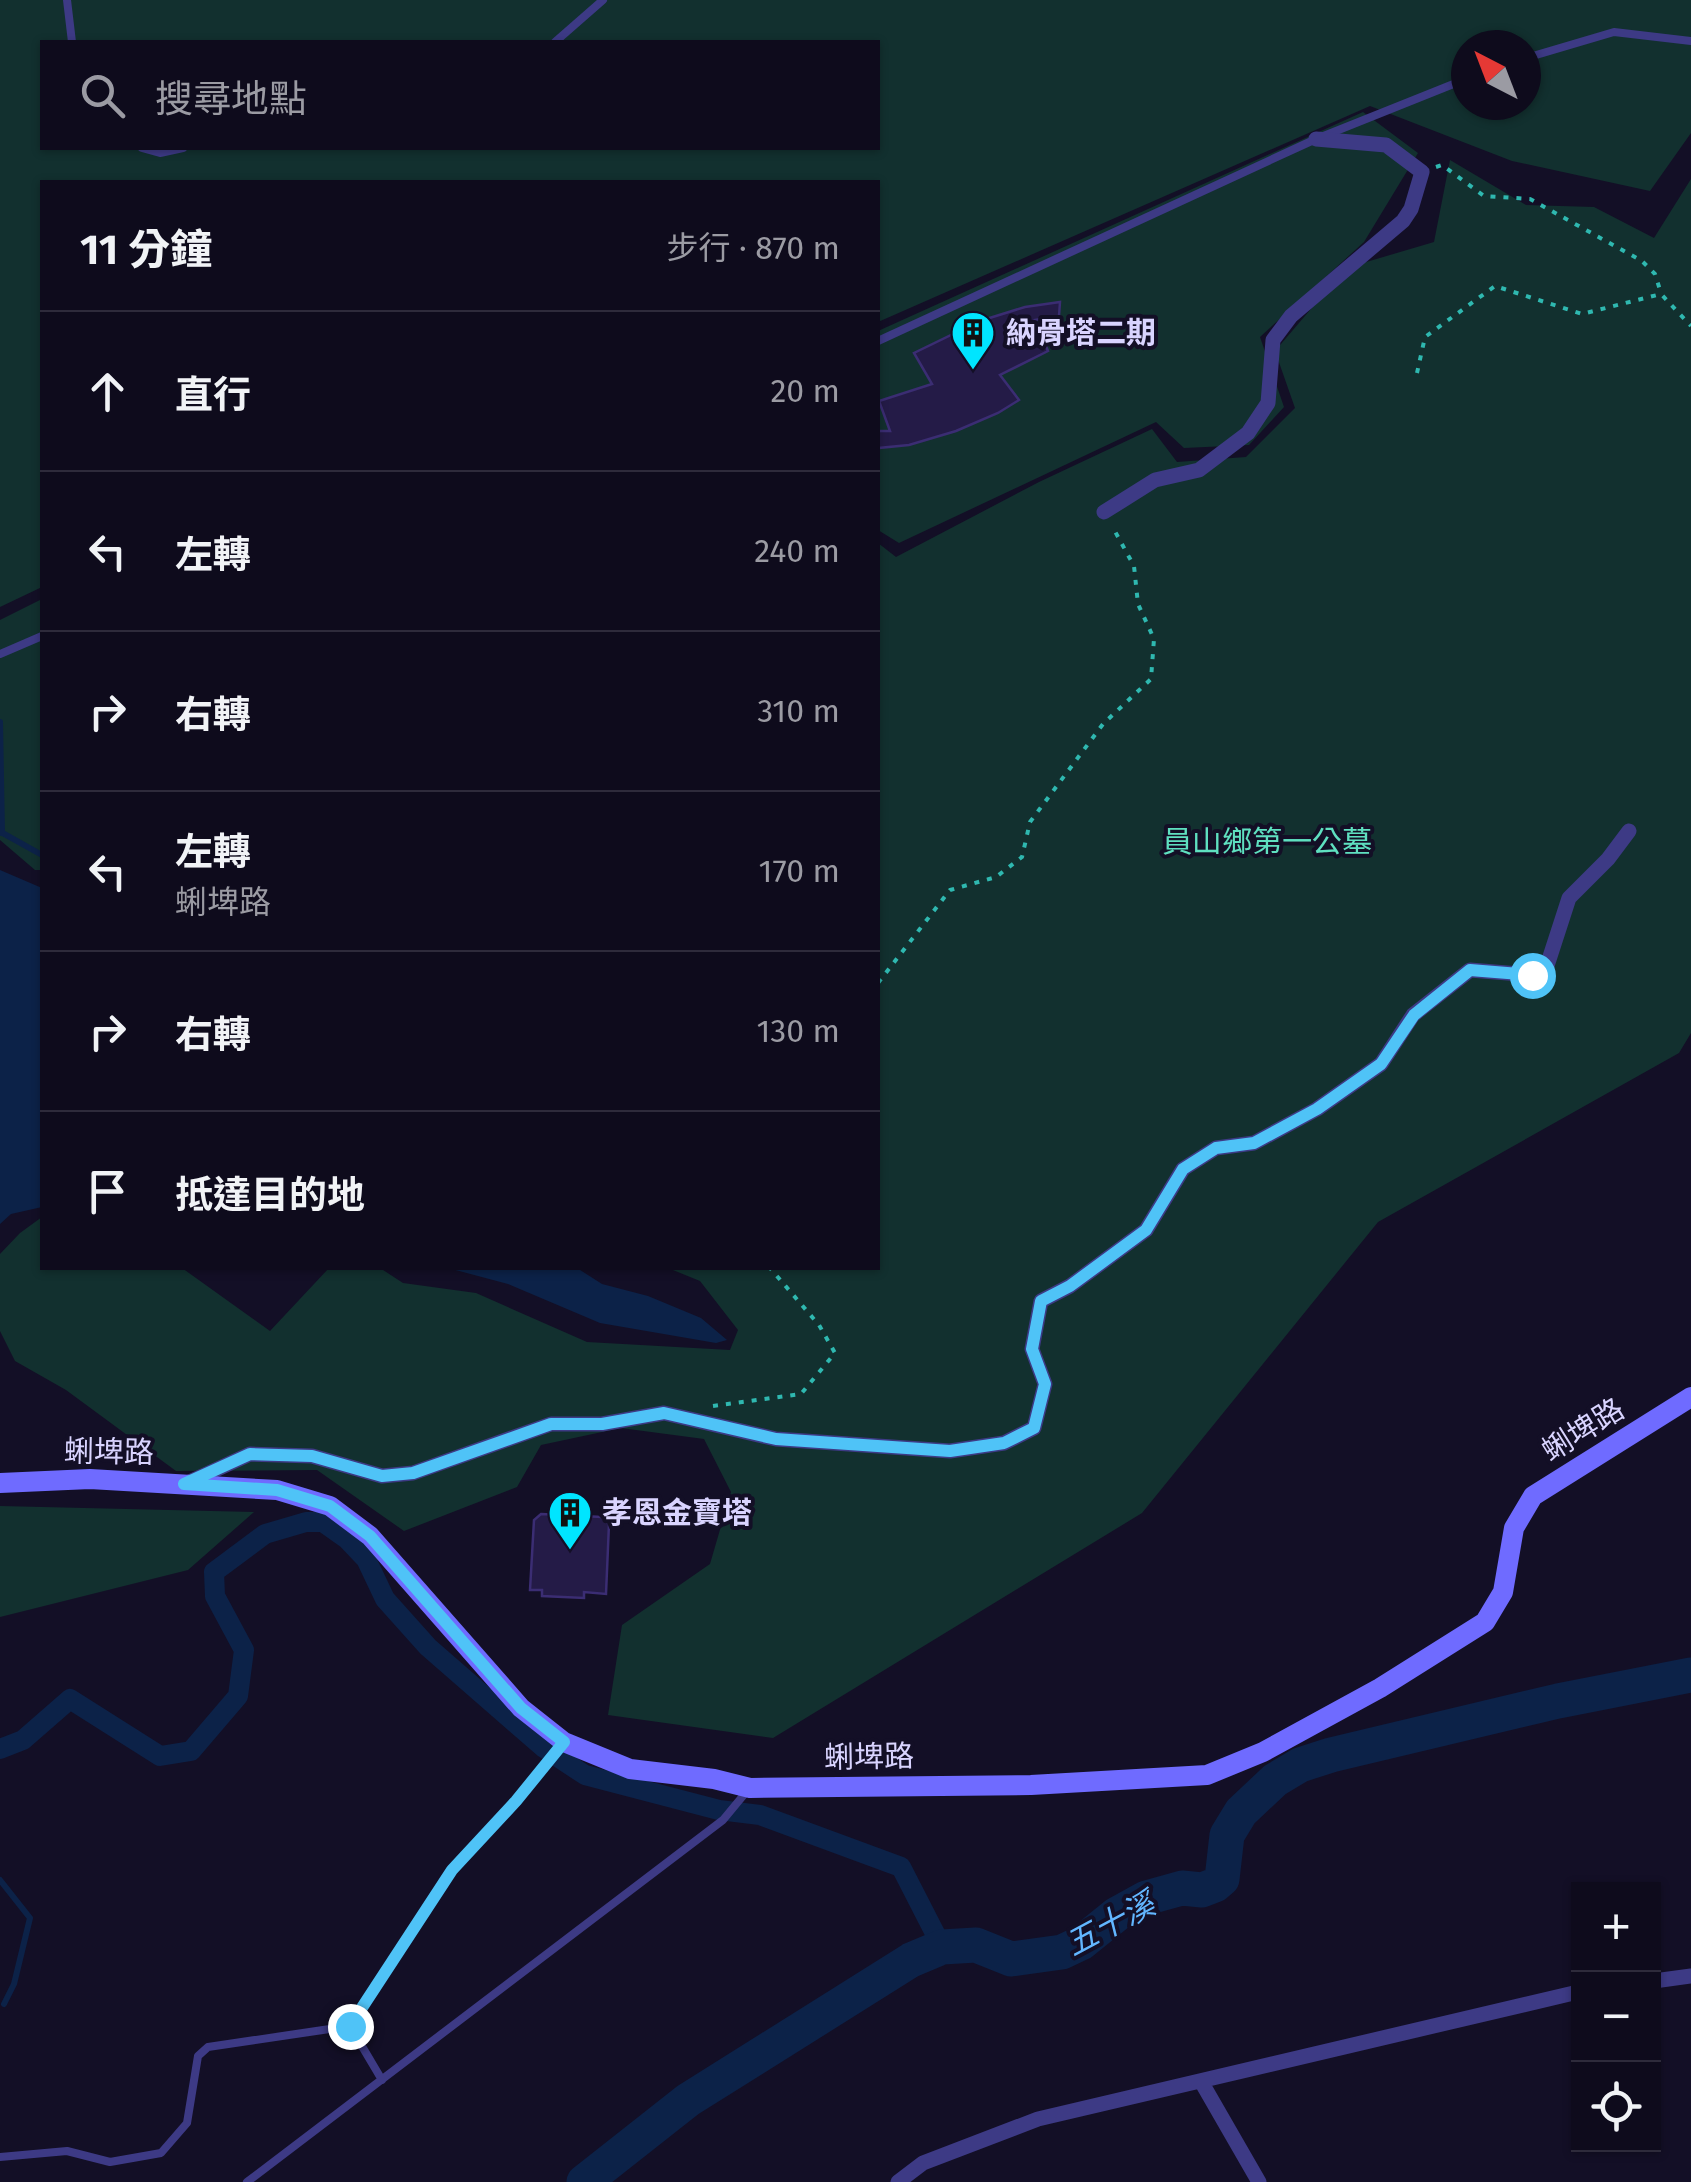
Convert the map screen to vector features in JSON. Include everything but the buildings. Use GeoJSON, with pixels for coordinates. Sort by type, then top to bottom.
{"type":"FeatureCollection","features":[{"type":"Feature","properties":{"kind":"street"},"geometry":{"type":"LineString","coordinates":[[1104,512],[1155,480],[1199,470],[1248,433],[1268,403],[1272,340],[1291,316],[1411,210],[1422,172],[1386,145],[1316,139]]}},
{"type":"Feature","properties":{"kind":"street"},"geometry":{"type":"LineString","coordinates":[[184,1484],[250,1454],[312,1456],[382,1476],[413,1473],[551,1424],[602,1424],[664,1413],[776,1439],[950,1451],[1004,1443],[1034,1428],[1045,1384],[1032,1349],[1041,1301],[1070,1286],[1146,1230],[1183,1169],[1216,1148],[1254,1143],[1317,1109],[1381,1064],[1414,1015],[1470,970],[1532,975],[1545,972],[1569,898],[1608,859],[1629,831]]}},
{"type":"Feature","properties":{"kind":"street","name":"蜊埤路"},"geometry":{"type":"LineString","coordinates":[[0,1483],[90,1479],[277,1490],[330,1506],[370,1536],[521,1708],[564,1742],[630,1769],[714,1779],[750,1788],[1031,1786],[1207,1775],[1263,1752],[1380,1688],[1485,1622],[1503,1592],[1514,1528],[1534,1496],[1691,1398]]}},
{"type":"Feature","properties":{"kind":"street"},"geometry":{"type":"LineString","coordinates":[[1661,1980],[1691,1976]]}},
{"type":"Feature","properties":{"kind":"street"},"geometry":{"type":"LineString","coordinates":[[898,2182],[923,2163],[1038,2119],[1571,1994]]}},
{"type":"Feature","properties":{"kind":"street"},"geometry":{"type":"LineString","coordinates":[[1202,2083],[1259,2182]]}},
{"type":"Feature","properties":{"kind":"lane"},"geometry":{"type":"LineString","coordinates":[[67,0],[72,40]]}},
{"type":"Feature","properties":{"kind":"lane"},"geometry":{"type":"LineString","coordinates":[[557,40],[603,0]]}},
{"type":"Feature","properties":{"kind":"lane"},"geometry":{"type":"LineString","coordinates":[[1541,54],[1614,32],[1691,41]]}},
{"type":"Feature","properties":{"kind":"lane"},"geometry":{"type":"LineString","coordinates":[[880,340],[1316,139],[1451,85]]}},
{"type":"Feature","properties":{"kind":"lane"},"geometry":{"type":"LineString","coordinates":[[149,150],[174,150]]}},
{"type":"Feature","properties":{"kind":"lane"},"geometry":{"type":"LineString","coordinates":[[0,654],[40,637]]}},
{"type":"Feature","properties":{"kind":"lane"},"geometry":{"type":"LineString","coordinates":[[0,2157],[67,2152],[110,2162],[161,2153],[186,2123],[198,2056],[208,2047],[350,2026],[452,1870],[564,1742]]}},
{"type":"Feature","properties":{"kind":"lane"},"geometry":{"type":"LineString","coordinates":[[247,2182],[722,1820],[750,1788]]}},
{"type":"Feature","properties":{"kind":"lane"},"geometry":{"type":"LineString","coordinates":[[350,2026],[382,2080]]}},
{"type":"Feature","properties":{"kind":"path"},"geometry":{"type":"LineString","coordinates":[[1422,172],[1442,165],[1484,196],[1530,199],[1642,261],[1655,274],[1661,294],[1691,326]]}},
{"type":"Feature","properties":{"kind":"path"},"geometry":{"type":"LineString","coordinates":[[1417,373],[1424,337],[1495,286],[1582,314],[1661,294]]}},
{"type":"Feature","properties":{"kind":"path"},"geometry":{"type":"LineString","coordinates":[[880,981],[950,890],[996,877],[1022,857],[1030,822],[1104,724],[1151,679],[1154,639],[1138,604],[1134,566],[1104,512]]}},
{"type":"Feature","properties":{"kind":"path"},"geometry":{"type":"LineString","coordinates":[[704,1408],[802,1394],[834,1353],[819,1325],[772,1270]]}},
{"type":"Feature","properties":{"kind":"green space"},"geometry":{"type":"Polygon","coordinates":[[[0,0],[1691,0],[1691,133],[1650,191],[1512,161],[1370,106],[880,321],[880,180],[40,180],[40,588],[0,607],[0,0]]]}},
{"type":"Feature","properties":{"kind":"green space"},"geometry":{"type":"Polygon","coordinates":[[[1363,112],[1418,153],[1364,242],[1260,337],[1284,407],[1249,445],[1184,448],[1156,422],[899,543],[880,531],[880,330],[1363,112]]]}},
{"type":"Feature","properties":{"kind":"green space","name":"員山鄉第一公墓"},"geometry":{"type":"Polygon","coordinates":[[[1450,160],[1526,205],[1594,207],[1654,238],[1691,179],[1691,1033],[1679,1053],[1378,1222],[1142,1513],[773,1738],[608,1715],[622,1625],[710,1564],[731,1492],[704,1439],[621,1428],[541,1445],[517,1487],[404,1531],[317,1470],[176,1471],[66,1390],[15,1361],[0,1331],[0,1254],[40,1218],[40,1270],[185,1270],[270,1331],[327,1270],[383,1270],[403,1283],[476,1293],[587,1342],[730,1350],[738,1330],[700,1281],[673,1270],[880,1270],[880,545],[896,557],[1039,482],[1152,429],[1177,462],[1246,457],[1295,408],[1275,351],[1346,268],[1434,242],[1450,160]]]}},
{"type":"Feature","properties":{"kind":"green space"},"geometry":{"type":"Polygon","coordinates":[[[40,600],[40,870],[0,840],[0,620],[40,600]]]}},
{"type":"Feature","properties":{"kind":"green space"},"geometry":{"type":"Polygon","coordinates":[[[0,1506],[254,1512],[188,1570],[0,1617],[0,1506]]]}},
{"type":"Feature","properties":{"kind":"water"},"geometry":{"type":"Polygon","coordinates":[[[0,870],[40,887],[40,1207],[11,1214],[0,1224],[0,870]]]}},
{"type":"Feature","properties":{"kind":"water"},"geometry":{"type":"Polygon","coordinates":[[[456,1270],[580,1270],[602,1284],[648,1296],[701,1318],[727,1340],[716,1343],[600,1323],[508,1284],[456,1270]]]}},
{"type":"Feature","properties":{"kind":"waterway"},"geometry":{"type":"LineString","coordinates":[[0,722],[2,833]]}},
{"type":"Feature","properties":{"kind":"waterway"},"geometry":{"type":"LineString","coordinates":[[1,832],[40,854]]}},
{"type":"Feature","properties":{"kind":"waterway"},"geometry":{"type":"LineString","coordinates":[[0,1749],[23,1740],[70,1699],[160,1756],[191,1751],[238,1696],[244,1650],[215,1596],[214,1572],[265,1534],[306,1522],[323,1522],[366,1559],[385,1599],[428,1647],[544,1748],[585,1775],[719,1810],[760,1815],[901,1867],[942,1947]]}},
{"type":"Feature","properties":{"kind":"waterway","name":"五十溪"},"geometry":{"type":"LineString","coordinates":[[584,2182],[688,2100],[911,1960],[942,1947],[976,1945],[1011,1959],[1062,1952],[1146,1898],[1182,1888],[1202,1890],[1215,1885],[1222,1879],[1227,1835],[1241,1812],[1275,1780],[1300,1765],[1558,1701],[1691,1675]]}},
{"type":"Feature","properties":{"kind":"waterway"},"geometry":{"type":"LineString","coordinates":[[0,1880],[30,1918],[14,1984],[4,2004]]}},
{"type":"Feature","properties":{"kind":"place","name":"納骨塔二期"},"geometry":{"type":"Point","coordinates":[973,371]}},
{"type":"Feature","properties":{"kind":"place","name":"孝恩金寶塔"},"geometry":{"type":"Point","coordinates":[570,1551]}},
{"type":"Feature","properties":{"kind":"route"},"geometry":{"type":"LineString","coordinates":[[350,2026],[452,1870],[564,1742],[521,1708],[370,1536],[330,1506],[277,1490],[184,1484],[250,1454],[312,1456],[382,1476],[413,1473],[551,1424],[602,1424],[664,1413],[776,1439],[950,1451],[1004,1443],[1034,1428],[1045,1384],[1032,1349],[1041,1301],[1070,1286],[1146,1230],[1183,1169],[1216,1148],[1254,1143],[1317,1109],[1381,1064],[1414,1015],[1470,970],[1532,975]]}}]}
